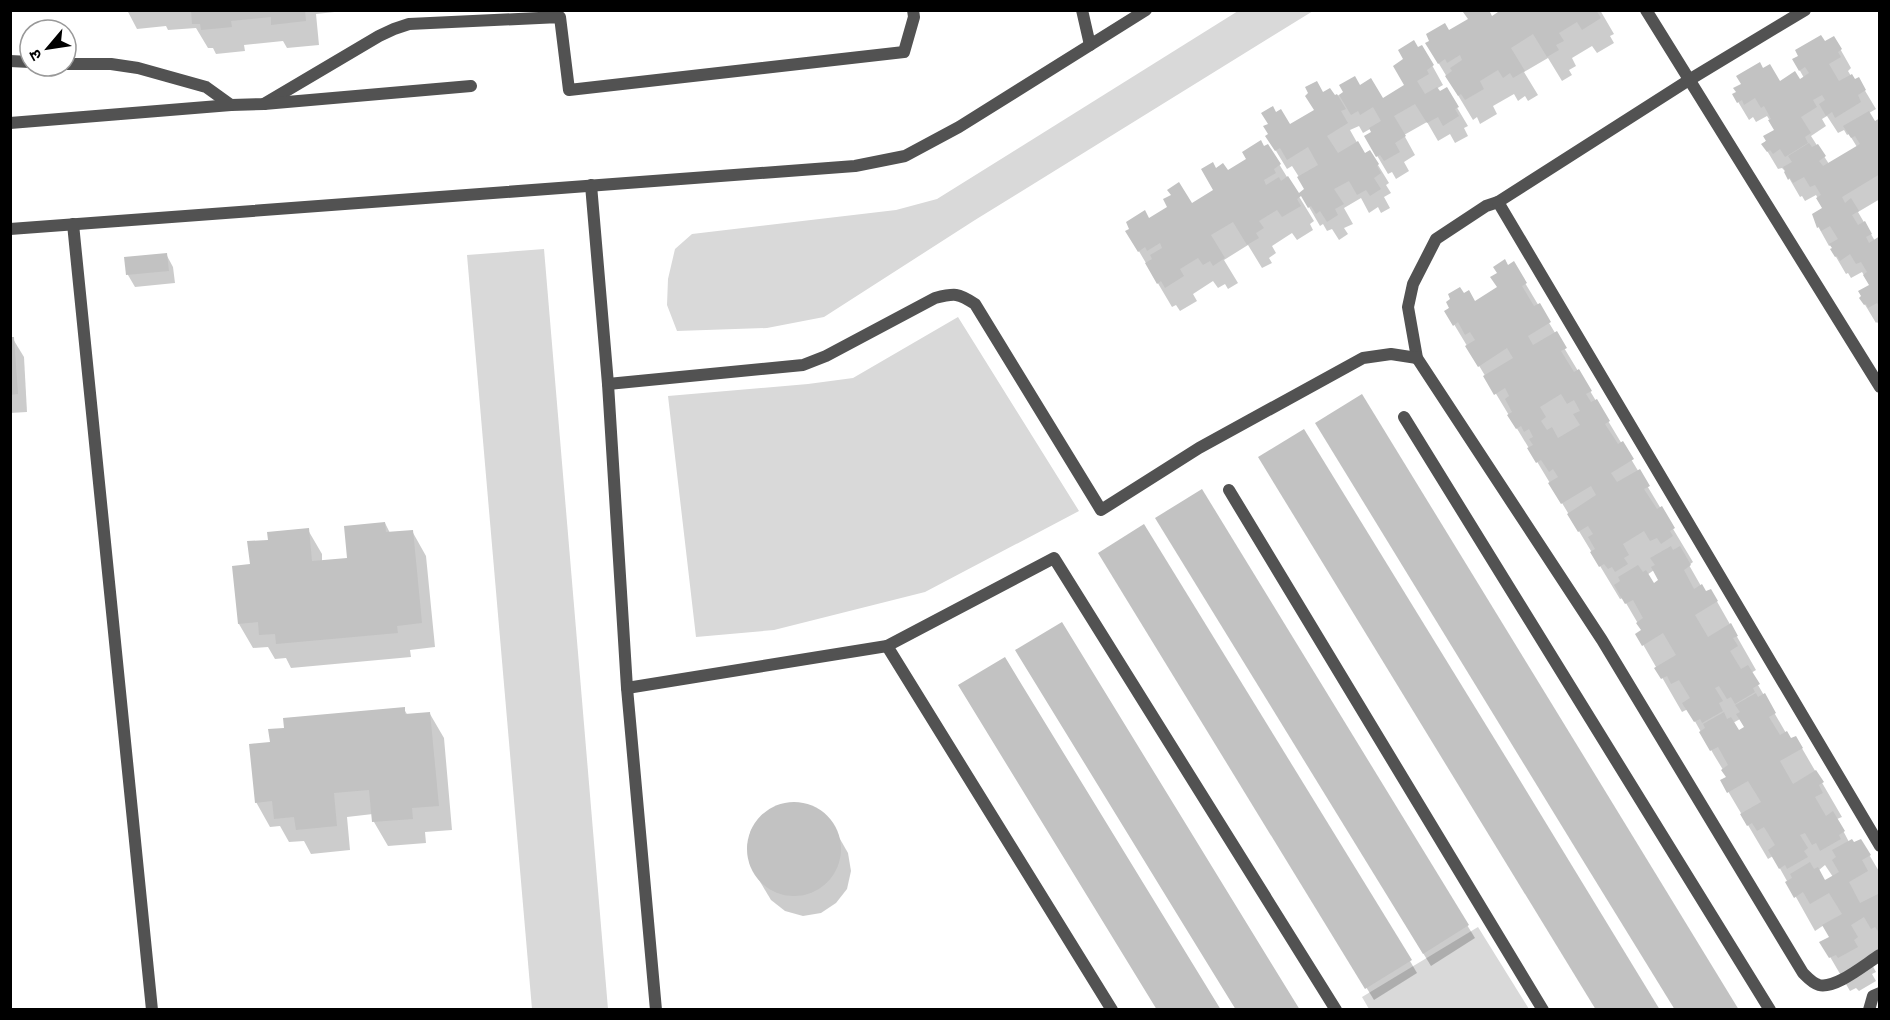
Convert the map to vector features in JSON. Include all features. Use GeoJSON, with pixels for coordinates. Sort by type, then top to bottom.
{"type":"FeatureCollection","features":[{"type":"Feature","properties":{"kind":"street"},"geometry":{"type":"LineString","coordinates":[[264,104],[379,36],[409,24],[560,14],[569,90],[904,52],[914,17],[913,10]]}},
{"type":"Feature","properties":{"kind":"street"},"geometry":{"type":"LineString","coordinates":[[1082,10],[1090,45]]}},
{"type":"Feature","properties":{"kind":"street"},"geometry":{"type":"LineString","coordinates":[[10,229],[855,166],[905,156],[959,127],[1146,10]]}},
{"type":"Feature","properties":{"kind":"street"},"geometry":{"type":"LineString","coordinates":[[1646,10],[1880,387]]}},
{"type":"Feature","properties":{"kind":"street"},"geometry":{"type":"LineString","coordinates":[[1805,10],[1436,239],[1413,284],[1408,307],[1417,358],[1602,640],[1803,973],[1821,986],[1833,984],[1880,955]]}},
{"type":"Feature","properties":{"kind":"street"},"geometry":{"type":"LineString","coordinates":[[78,64],[111,64],[138,68],[206,87],[231,105]]}},
{"type":"Feature","properties":{"kind":"street"},"geometry":{"type":"LineString","coordinates":[[10,123],[471,86]]}},
{"type":"Feature","properties":{"kind":"street"},"geometry":{"type":"LineString","coordinates":[[591,185],[608,384],[627,688],[656,1010]]}},
{"type":"Feature","properties":{"kind":"street"},"geometry":{"type":"LineString","coordinates":[[1498,202],[1880,846]]}},
{"type":"Feature","properties":{"kind":"street"},"geometry":{"type":"LineString","coordinates":[[73,224],[152,1010]]}},
{"type":"Feature","properties":{"kind":"street"},"geometry":{"type":"LineString","coordinates":[[608,384],[803,365],[825,356],[935,298],[961,295],[975,304],[1101,510],[1199,448],[1363,358],[1390,354],[1417,358]]}},
{"type":"Feature","properties":{"kind":"street"},"geometry":{"type":"LineString","coordinates":[[1404,417],[1770,1010]]}},
{"type":"Feature","properties":{"kind":"street"},"geometry":{"type":"LineString","coordinates":[[1229,490],[1543,1010]]}},
{"type":"Feature","properties":{"kind":"street"},"geometry":{"type":"LineString","coordinates":[[627,688],[887,646],[1054,558],[1336,1010]]}},
{"type":"Feature","properties":{"kind":"street"},"geometry":{"type":"LineString","coordinates":[[887,646],[1112,1010]]}},
{"type":"Feature","properties":{"kind":"street"},"geometry":{"type":"LineString","coordinates":[[1869,1010],[1873,996],[1880,993]]}},
{"type":"Feature","properties":{"kind":"shaded area"},"geometry":{"type":"Polygon","coordinates":[[[1238,11],[1313,11],[975,220],[824,317],[767,328],[677,331],[667,305],[668,279],[675,249],[692,234],[896,210],[937,199],[1238,11]]]}},
{"type":"Feature","properties":{"kind":"shaded area"},"geometry":{"type":"Polygon","coordinates":[[[544,249],[608,1009],[532,1009],[467,255],[544,249]]]}},
{"type":"Feature","properties":{"kind":"shaded area"},"geometry":{"type":"Polygon","coordinates":[[[958,317],[1079,511],[925,592],[774,630],[696,637],[668,396],[853,378],[958,317]]]}},
{"type":"Feature","properties":{"kind":"shaded area"},"geometry":{"type":"Polygon","coordinates":[[[1478,927],[1529,1009],[1369,1009],[1362,997],[1478,927]]]}},
{"type":"Feature","properties":{"kind":"building"},"geometry":{"type":"Polygon","coordinates":[[[191,10],[305,10],[306,21],[271,25],[271,17],[231,21],[232,27],[201,30],[200,24],[192,24],[191,10]]]}},
{"type":"Feature","properties":{"kind":"building"},"geometry":{"type":"Polygon","coordinates":[[[1489,10],[1492,16],[1501,10],[1596,10],[1601,18],[1582,30],[1577,22],[1559,33],[1564,41],[1556,45],[1559,50],[1547,57],[1533,34],[1511,48],[1525,71],[1513,78],[1510,73],[1503,78],[1498,70],[1480,81],[1484,89],[1465,100],[1461,94],[1458,96],[1445,76],[1452,71],[1450,68],[1462,60],[1460,55],[1447,63],[1445,59],[1438,64],[1425,43],[1429,41],[1426,34],[1445,23],[1449,30],[1468,19],[1463,12],[1489,10]]]}},
{"type":"Feature","properties":{"kind":"building"},"geometry":{"type":"Polygon","coordinates":[[[1821,35],[1825,41],[1834,36],[1842,49],[1838,52],[1841,57],[1829,64],[1839,81],[1852,74],[1855,79],[1859,77],[1866,90],[1858,95],[1861,102],[1835,118],[1832,112],[1826,116],[1819,104],[1825,100],[1822,95],[1813,100],[1817,107],[1801,117],[1811,133],[1805,137],[1808,143],[1785,157],[1780,149],[1773,154],[1770,150],[1767,152],[1761,144],[1766,141],[1763,136],[1774,130],[1768,120],[1771,119],[1764,106],[1761,108],[1755,98],[1744,105],[1742,100],[1737,103],[1732,94],[1736,92],[1733,88],[1741,84],[1736,76],[1760,62],[1763,68],[1770,64],[1780,81],[1795,71],[1800,79],[1809,73],[1805,67],[1799,71],[1792,59],[1798,56],[1795,50],[1821,35]]]}},
{"type":"Feature","properties":{"kind":"building"},"geometry":{"type":"Polygon","coordinates":[[[1414,40],[1418,47],[1422,45],[1434,65],[1427,70],[1429,74],[1417,81],[1425,94],[1437,87],[1440,91],[1447,87],[1459,107],[1455,109],[1459,116],[1443,126],[1438,117],[1427,123],[1415,104],[1394,116],[1406,136],[1395,143],[1400,152],[1384,161],[1380,155],[1376,157],[1364,136],[1371,132],[1369,128],[1381,121],[1373,107],[1360,115],[1358,111],[1351,115],[1339,95],[1343,92],[1339,85],[1355,76],[1360,85],[1371,78],[1383,98],[1404,85],[1393,66],[1403,59],[1398,50],[1414,40]]]}},
{"type":"Feature","properties":{"kind":"building"},"geometry":{"type":"Polygon","coordinates":[[[1317,81],[1323,92],[1330,88],[1335,95],[1337,94],[1346,109],[1341,111],[1348,123],[1327,136],[1338,153],[1358,141],[1365,153],[1370,150],[1379,164],[1377,166],[1381,173],[1374,178],[1381,189],[1370,196],[1366,190],[1357,195],[1349,181],[1334,189],[1344,204],[1335,209],[1338,215],[1327,222],[1320,211],[1316,214],[1311,206],[1308,208],[1301,196],[1297,199],[1301,206],[1282,217],[1277,210],[1259,221],[1264,228],[1256,233],[1259,238],[1247,245],[1233,222],[1211,235],[1225,258],[1213,266],[1210,261],[1203,265],[1198,258],[1180,269],[1184,276],[1165,288],[1161,281],[1157,284],[1145,263],[1152,259],[1150,255],[1162,248],[1160,243],[1147,251],[1145,247],[1138,252],[1125,231],[1129,229],[1126,222],[1145,210],[1149,218],[1167,207],[1163,199],[1171,195],[1167,190],[1179,182],[1192,203],[1213,190],[1201,169],[1213,162],[1216,168],[1223,163],[1228,170],[1246,159],[1242,152],[1261,140],[1264,146],[1268,144],[1281,164],[1274,169],[1276,173],[1264,180],[1266,185],[1279,177],[1281,181],[1288,176],[1299,193],[1304,189],[1297,177],[1318,165],[1308,147],[1287,160],[1280,148],[1275,151],[1265,136],[1268,134],[1263,126],[1268,124],[1261,113],[1273,106],[1276,112],[1281,109],[1290,124],[1314,110],[1305,96],[1308,93],[1305,87],[1317,81]]]}},
{"type":"Feature","properties":{"kind":"building"},"geometry":{"type":"Polygon","coordinates":[[[1869,111],[1875,121],[1880,118],[1880,174],[1842,197],[1845,203],[1851,198],[1859,211],[1852,215],[1858,225],[1865,221],[1872,234],[1866,237],[1869,243],[1880,236],[1880,308],[1877,303],[1868,308],[1859,298],[1861,296],[1858,291],[1869,285],[1863,275],[1867,272],[1861,262],[1856,264],[1850,254],[1840,261],[1830,249],[1832,248],[1829,244],[1838,239],[1830,226],[1821,231],[1819,227],[1817,228],[1812,214],[1822,208],[1816,198],[1821,195],[1815,185],[1810,187],[1804,177],[1793,183],[1790,178],[1788,180],[1783,167],[1792,162],[1788,156],[1809,143],[1812,147],[1818,144],[1826,156],[1819,161],[1823,166],[1860,144],[1855,136],[1851,138],[1843,126],[1869,111]]]}},
{"type":"Feature","properties":{"kind":"building"},"geometry":{"type":"Polygon","coordinates":[[[167,253],[169,271],[126,275],[124,257],[167,253]]]}},
{"type":"Feature","properties":{"kind":"building"},"geometry":{"type":"Polygon","coordinates":[[[1505,259],[1508,265],[1514,261],[1527,283],[1522,286],[1534,306],[1540,303],[1551,322],[1528,336],[1533,345],[1557,331],[1567,348],[1561,351],[1574,372],[1579,369],[1592,391],[1586,394],[1591,402],[1597,399],[1610,421],[1605,424],[1618,444],[1623,441],[1634,459],[1611,473],[1617,482],[1640,469],[1650,486],[1644,489],[1657,509],[1662,506],[1675,528],[1670,531],[1673,536],[1661,544],[1657,538],[1650,541],[1644,531],[1623,544],[1629,555],[1624,558],[1628,564],[1615,572],[1612,567],[1608,569],[1604,564],[1599,567],[1590,552],[1595,549],[1588,537],[1593,534],[1588,526],[1578,532],[1567,514],[1596,495],[1591,486],[1561,504],[1548,483],[1558,477],[1553,469],[1549,472],[1541,460],[1536,463],[1527,448],[1533,445],[1529,439],[1533,437],[1529,429],[1524,432],[1521,426],[1516,429],[1507,415],[1512,412],[1505,399],[1509,396],[1505,388],[1494,395],[1483,376],[1513,358],[1507,348],[1478,367],[1465,346],[1475,340],[1470,332],[1465,335],[1458,322],[1453,326],[1444,311],[1449,308],[1446,302],[1450,299],[1448,294],[1460,287],[1464,293],[1469,290],[1475,301],[1497,287],[1490,277],[1497,273],[1493,267],[1505,259]],[[1561,394],[1540,407],[1546,417],[1541,421],[1547,430],[1552,427],[1558,438],[1580,425],[1573,414],[1580,411],[1574,400],[1567,404],[1561,394]]]}},
{"type":"Feature","properties":{"kind":"building"},"geometry":{"type":"Polygon","coordinates":[[[10,337],[14,337],[18,394],[10,395],[10,337]]]}},
{"type":"Feature","properties":{"kind":"building"},"geometry":{"type":"Polygon","coordinates":[[[1362,394],[1739,1010],[1675,1010],[1315,423],[1362,394]]]}},
{"type":"Feature","properties":{"kind":"building"},"geometry":{"type":"Polygon","coordinates":[[[1304,429],[1660,1010],[1596,1010],[1258,457],[1304,429]]]}},
{"type":"Feature","properties":{"kind":"building"},"geometry":{"type":"Polygon","coordinates":[[[1202,489],[1469,925],[1423,954],[1155,518],[1202,489]]]}},
{"type":"Feature","properties":{"kind":"building"},"geometry":{"type":"Polygon","coordinates":[[[385,522],[386,532],[413,530],[422,623],[397,626],[398,633],[276,644],[275,634],[259,635],[258,622],[238,624],[232,566],[250,564],[247,541],[268,540],[267,532],[309,528],[312,561],[347,558],[344,526],[385,522]]]}},
{"type":"Feature","properties":{"kind":"building"},"geometry":{"type":"Polygon","coordinates":[[[1144,524],[1412,960],[1365,989],[1098,553],[1144,524]]]}},
{"type":"Feature","properties":{"kind":"building"},"geometry":{"type":"Polygon","coordinates":[[[1671,546],[1673,550],[1680,546],[1691,565],[1684,570],[1694,589],[1702,584],[1706,591],[1711,589],[1718,601],[1695,615],[1708,637],[1731,623],[1738,636],[1733,638],[1738,646],[1730,651],[1741,669],[1748,665],[1760,684],[1753,688],[1755,692],[1735,704],[1731,697],[1727,699],[1719,686],[1715,688],[1723,701],[1719,703],[1723,711],[1702,723],[1700,719],[1694,722],[1682,703],[1690,698],[1679,680],[1671,684],[1667,676],[1661,679],[1654,668],[1676,655],[1663,633],[1642,646],[1635,634],[1641,630],[1636,623],[1643,618],[1633,600],[1625,604],[1614,585],[1620,581],[1618,577],[1638,565],[1643,572],[1646,570],[1654,583],[1658,580],[1651,567],[1655,565],[1650,558],[1671,546]]]}},
{"type":"Feature","properties":{"kind":"building"},"geometry":{"type":"Polygon","coordinates":[[[1062,622],[1300,1010],[1236,1010],[1015,650],[1062,622]]]}},
{"type":"Feature","properties":{"kind":"building"},"geometry":{"type":"Polygon","coordinates":[[[1005,657],[1221,1010],[1157,1010],[958,685],[1005,657]]]}},
{"type":"Feature","properties":{"kind":"building"},"geometry":{"type":"Polygon","coordinates":[[[1756,693],[1758,697],[1765,693],[1776,713],[1769,717],[1780,735],[1787,731],[1791,738],[1796,736],[1803,748],[1780,761],[1793,784],[1816,770],[1824,782],[1819,785],[1823,793],[1815,797],[1826,816],[1833,811],[1845,831],[1839,835],[1841,839],[1820,851],[1816,843],[1812,845],[1805,833],[1800,835],[1808,848],[1804,851],[1808,857],[1787,869],[1785,865],[1779,869],[1768,850],[1775,845],[1764,827],[1757,831],[1752,823],[1747,826],[1740,814],[1761,802],[1748,781],[1727,793],[1720,780],[1726,777],[1721,770],[1728,765],[1718,747],[1710,751],[1699,732],[1705,728],[1703,724],[1724,712],[1727,719],[1731,717],[1739,730],[1744,727],[1736,714],[1740,712],[1735,705],[1756,693]]]}},
{"type":"Feature","properties":{"kind":"building"},"geometry":{"type":"Polygon","coordinates":[[[405,707],[405,714],[430,712],[439,806],[412,808],[413,819],[372,822],[369,790],[334,793],[337,826],[296,830],[294,817],[274,819],[272,801],[255,803],[249,744],[270,742],[268,729],[284,728],[283,718],[405,707]]]}},
{"type":"Feature","properties":{"kind":"building"},"geometry":{"type":"Polygon","coordinates":[[[794,802],[812,805],[828,815],[838,831],[841,849],[838,867],[828,883],[812,893],[794,896],[776,893],[760,883],[750,867],[747,849],[750,831],[760,815],[776,805],[794,802]]]}},
{"type":"Feature","properties":{"kind":"building"},"geometry":{"type":"Polygon","coordinates":[[[1852,839],[1854,842],[1861,839],[1871,855],[1862,860],[1868,871],[1849,882],[1860,903],[1880,893],[1880,934],[1875,927],[1871,929],[1864,917],[1851,925],[1858,937],[1854,940],[1858,947],[1838,958],[1836,955],[1829,958],[1819,942],[1829,937],[1822,925],[1842,914],[1829,893],[1810,904],[1803,892],[1794,898],[1785,882],[1792,878],[1790,874],[1810,862],[1814,869],[1818,867],[1825,880],[1839,872],[1832,860],[1836,857],[1832,850],[1852,839]]]}}]}
